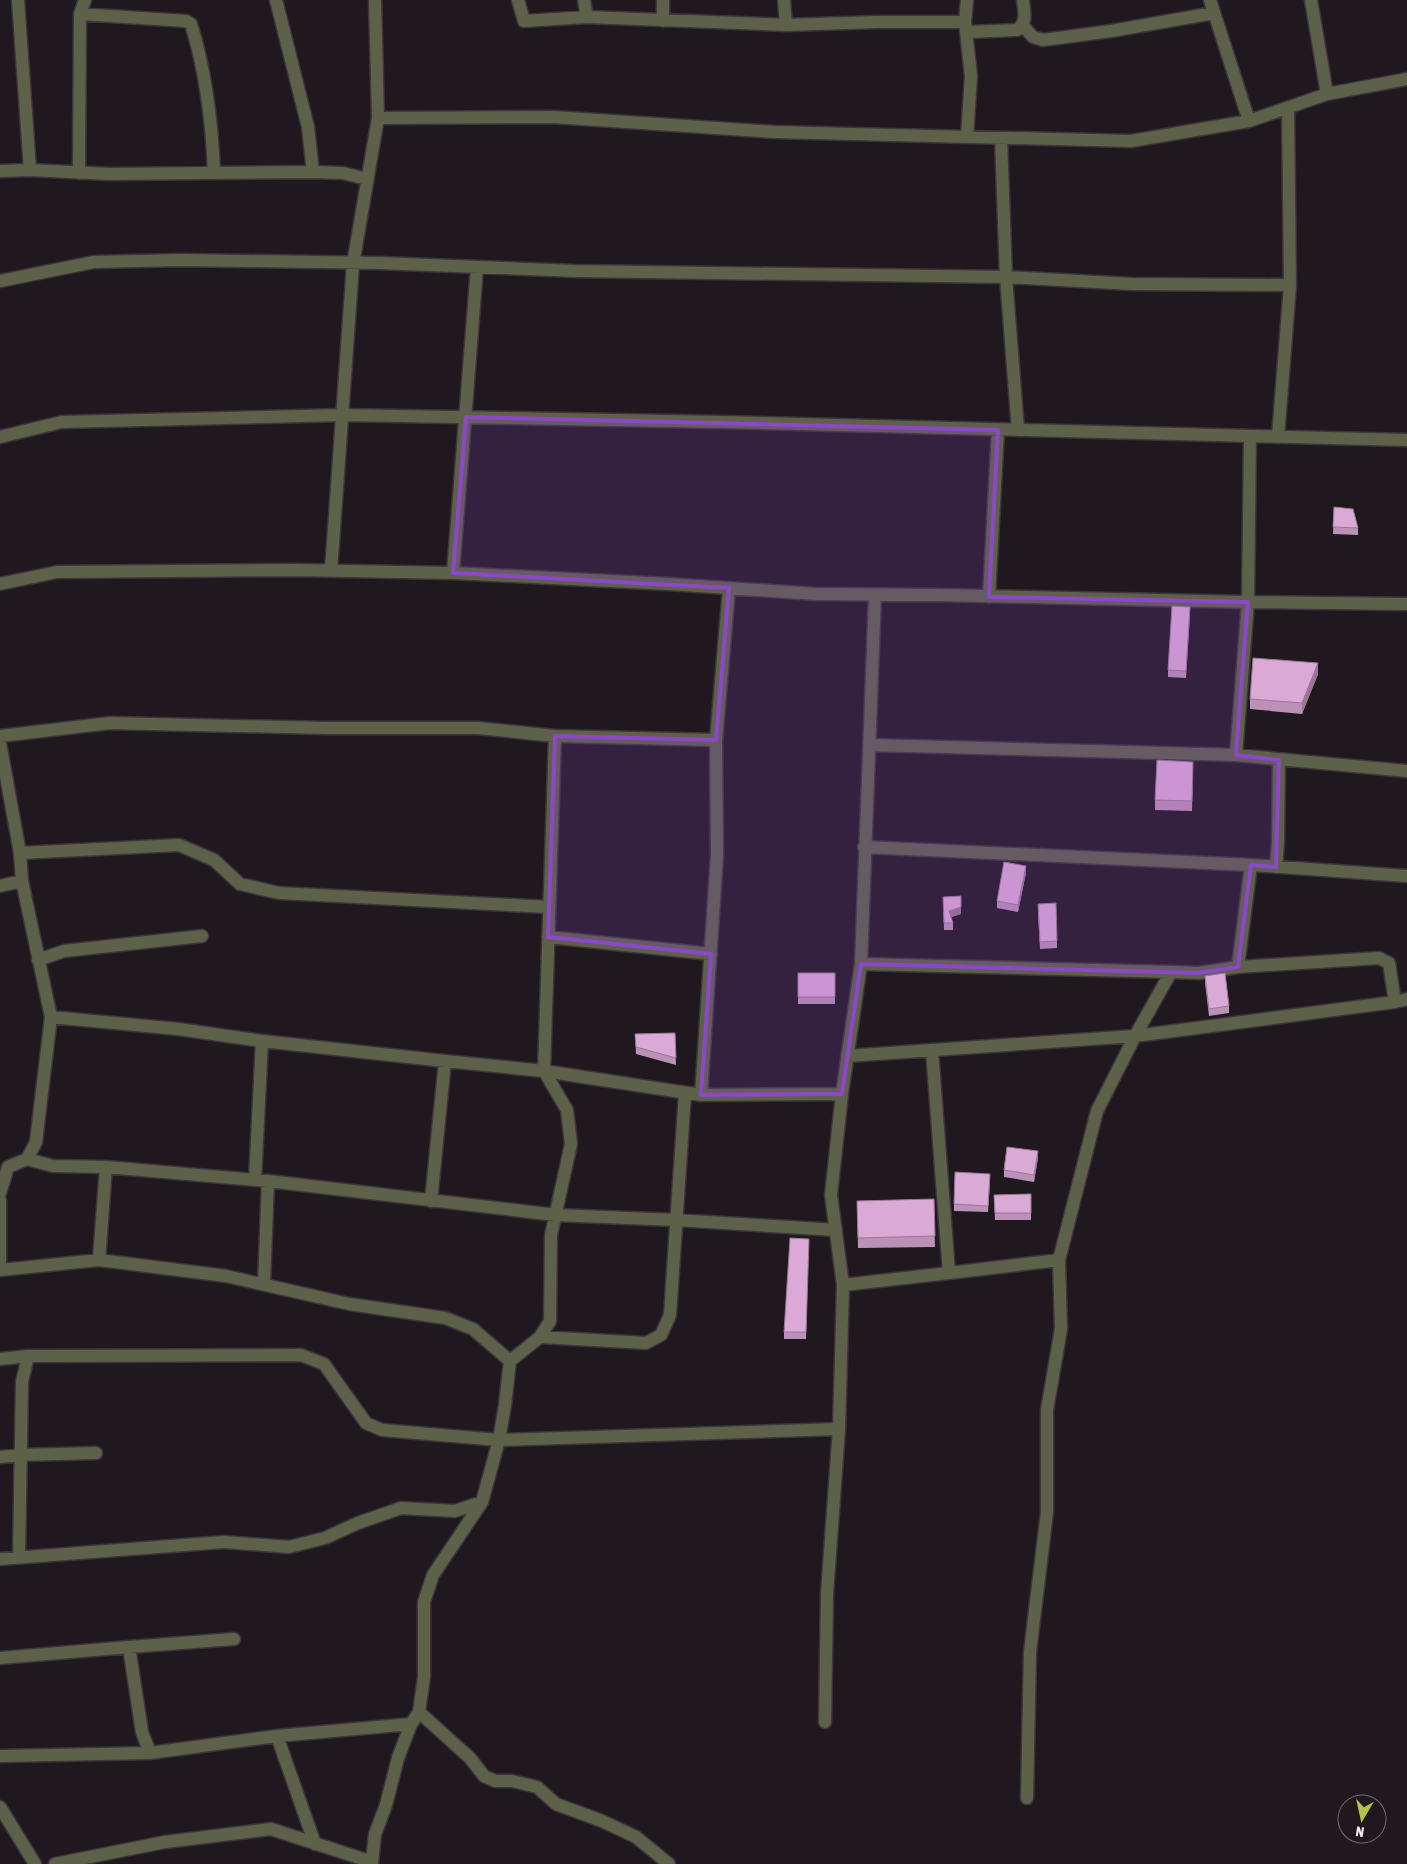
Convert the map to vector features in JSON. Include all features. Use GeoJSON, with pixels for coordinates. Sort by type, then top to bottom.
{"type":"FeatureCollection","features":[{"type":"Feature","properties":{"kind":"street"},"geometry":{"type":"LineString","coordinates":[[18,0],[30,170]]}},
{"type":"Feature","properties":{"kind":"street"},"geometry":{"type":"LineString","coordinates":[[79,173],[80,14],[84,0]]}},
{"type":"Feature","properties":{"kind":"street"},"geometry":{"type":"LineString","coordinates":[[276,0],[308,127],[313,172]]}},
{"type":"Feature","properties":{"kind":"street"},"geometry":{"type":"LineString","coordinates":[[331,571],[352,264],[378,118],[375,0]]}},
{"type":"Feature","properties":{"kind":"street"},"geometry":{"type":"LineString","coordinates":[[518,0],[524,21],[587,17],[786,25],[878,22],[1017,30],[1023,26],[1026,18],[1022,0]]}},
{"type":"Feature","properties":{"kind":"street"},"geometry":{"type":"LineString","coordinates":[[584,0],[587,17]]}},
{"type":"Feature","properties":{"kind":"street"},"geometry":{"type":"LineString","coordinates":[[663,0],[663,21]]}},
{"type":"Feature","properties":{"kind":"street"},"geometry":{"type":"LineString","coordinates":[[784,0],[786,25]]}},
{"type":"Feature","properties":{"kind":"street"},"geometry":{"type":"LineString","coordinates":[[967,0],[966,27],[971,76],[967,137]]}},
{"type":"Feature","properties":{"kind":"street"},"geometry":{"type":"LineString","coordinates":[[1210,0],[1249,121]]}},
{"type":"Feature","properties":{"kind":"street"},"geometry":{"type":"LineString","coordinates":[[1311,0],[1327,94]]}},
{"type":"Feature","properties":{"kind":"street"},"geometry":{"type":"LineString","coordinates":[[1023,26],[1033,37],[1043,40],[1111,31],[1214,13]]}},
{"type":"Feature","properties":{"kind":"street"},"geometry":{"type":"LineString","coordinates":[[80,14],[186,22],[191,24],[208,91],[214,173]]}},
{"type":"Feature","properties":{"kind":"street"},"geometry":{"type":"LineString","coordinates":[[378,118],[553,117],[776,132],[1130,141],[1249,121],[1327,94],[1407,79]]}},
{"type":"Feature","properties":{"kind":"street"},"geometry":{"type":"LineString","coordinates":[[1278,437],[1290,285],[1288,108]]}},
{"type":"Feature","properties":{"kind":"street"},"geometry":{"type":"LineString","coordinates":[[1001,138],[1006,277],[1018,430]]}},
{"type":"Feature","properties":{"kind":"street"},"geometry":{"type":"LineString","coordinates":[[0,171],[30,170],[110,174],[313,172],[343,173],[367,180]]}},
{"type":"Feature","properties":{"kind":"street"},"geometry":{"type":"LineString","coordinates":[[0,281],[94,262],[182,260],[595,271],[1006,277],[1132,284],[1290,285]]}},
{"type":"Feature","properties":{"kind":"street"},"geometry":{"type":"LineString","coordinates":[[453,573],[477,267]]}},
{"type":"Feature","properties":{"kind":"street"},"geometry":{"type":"LineString","coordinates":[[0,437],[62,422],[342,415],[1407,440]]}},
{"type":"Feature","properties":{"kind":"street"},"geometry":{"type":"LineString","coordinates":[[989,597],[998,430]]}},
{"type":"Feature","properties":{"kind":"street"},"geometry":{"type":"LineString","coordinates":[[1236,755],[1248,602],[1250,436]]}},
{"type":"Feature","properties":{"kind":"street"},"geometry":{"type":"LineString","coordinates":[[0,584],[57,572],[331,571],[453,573],[816,594],[1407,604]]}},
{"type":"Feature","properties":{"kind":"street"},"geometry":{"type":"LineString","coordinates":[[701,1095],[717,855],[716,740],[729,588]]}},
{"type":"Feature","properties":{"kind":"street"},"geometry":{"type":"LineString","coordinates":[[825,1722],[827,1594],[839,1429],[843,1285],[831,1195],[842,1094],[861,964],[875,595]]}},
{"type":"Feature","properties":{"kind":"street"},"geometry":{"type":"LineString","coordinates":[[0,736],[110,723],[325,728],[478,728],[556,736],[716,740]]}},
{"type":"Feature","properties":{"kind":"street"},"geometry":{"type":"LineString","coordinates":[[55,1864],[165,1842],[271,1829],[372,1863],[376,1834],[386,1805],[398,1758],[411,1724],[419,1712],[424,1677],[424,1602],[433,1575],[482,1502],[499,1440],[510,1360],[540,1337],[550,1321],[551,1235],[571,1144],[567,1110],[544,1071],[556,736]]}},
{"type":"Feature","properties":{"kind":"street"},"geometry":{"type":"LineString","coordinates":[[0,743],[20,853],[22,881],[51,1017],[36,1142],[27,1159],[8,1168],[0,1193]]}},
{"type":"Feature","properties":{"kind":"street"},"geometry":{"type":"LineString","coordinates":[[870,745],[1236,755],[1407,771]]}},
{"type":"Feature","properties":{"kind":"street"},"geometry":{"type":"LineString","coordinates":[[1276,867],[1279,760]]}},
{"type":"Feature","properties":{"kind":"street"},"geometry":{"type":"LineString","coordinates":[[20,853],[179,845],[214,860],[240,884],[279,893],[549,907]]}},
{"type":"Feature","properties":{"kind":"street"},"geometry":{"type":"LineString","coordinates":[[864,848],[1251,865],[1407,876]]}},
{"type":"Feature","properties":{"kind":"street"},"geometry":{"type":"LineString","coordinates":[[1238,966],[1251,865]]}},
{"type":"Feature","properties":{"kind":"street"},"geometry":{"type":"LineString","coordinates":[[0,886],[22,881]]}},
{"type":"Feature","properties":{"kind":"street"},"geometry":{"type":"LineString","coordinates":[[38,960],[64,952],[202,936]]}},
{"type":"Feature","properties":{"kind":"street"},"geometry":{"type":"LineString","coordinates":[[548,937],[711,954]]}},
{"type":"Feature","properties":{"kind":"street"},"geometry":{"type":"LineString","coordinates":[[847,1056],[1135,1036],[1401,1000],[1389,963],[1378,958],[1238,966],[1199,973],[861,964]]}},
{"type":"Feature","properties":{"kind":"street"},"geometry":{"type":"LineString","coordinates":[[1027,1798],[1030,1652],[1047,1512],[1047,1410],[1061,1329],[1059,1260],[1097,1111],[1135,1036],[1171,972]]}},
{"type":"Feature","properties":{"kind":"street"},"geometry":{"type":"LineString","coordinates":[[51,1017],[178,1029],[262,1041],[544,1071],[701,1095],[842,1094]]}},
{"type":"Feature","properties":{"kind":"street"},"geometry":{"type":"LineString","coordinates":[[262,1041],[261,1180],[264,1284]]}},
{"type":"Feature","properties":{"kind":"street"},"geometry":{"type":"LineString","coordinates":[[932,1050],[949,1273]]}},
{"type":"Feature","properties":{"kind":"street"},"geometry":{"type":"LineString","coordinates":[[431,1201],[444,1061]]}},
{"type":"Feature","properties":{"kind":"street"},"geometry":{"type":"LineString","coordinates":[[540,1337],[646,1343],[661,1335],[670,1315],[685,1093]]}},
{"type":"Feature","properties":{"kind":"street"},"geometry":{"type":"LineString","coordinates":[[27,1159],[53,1166],[106,1167],[261,1180],[556,1215],[836,1230]]}},
{"type":"Feature","properties":{"kind":"street"},"geometry":{"type":"LineString","coordinates":[[99,1260],[106,1167]]}},
{"type":"Feature","properties":{"kind":"street"},"geometry":{"type":"LineString","coordinates":[[0,1200],[0,1270],[99,1260],[226,1276],[348,1304],[445,1318],[473,1329],[510,1360]]}},
{"type":"Feature","properties":{"kind":"street"},"geometry":{"type":"LineString","coordinates":[[843,1285],[1059,1260]]}},
{"type":"Feature","properties":{"kind":"street"},"geometry":{"type":"LineString","coordinates":[[0,1359],[28,1356],[301,1355],[324,1364],[366,1423],[382,1430],[499,1440],[839,1429]]}},
{"type":"Feature","properties":{"kind":"street"},"geometry":{"type":"LineString","coordinates":[[19,1557],[22,1382],[28,1356]]}},
{"type":"Feature","properties":{"kind":"street"},"geometry":{"type":"LineString","coordinates":[[0,1457],[96,1453]]}},
{"type":"Feature","properties":{"kind":"street"},"geometry":{"type":"LineString","coordinates":[[0,1558],[224,1542],[289,1547],[325,1538],[358,1523],[401,1508],[455,1511],[482,1502]]}},
{"type":"Feature","properties":{"kind":"street"},"geometry":{"type":"LineString","coordinates":[[0,1658],[234,1639]]}},
{"type":"Feature","properties":{"kind":"street"},"geometry":{"type":"LineString","coordinates":[[129,1648],[142,1732],[150,1754]]}},
{"type":"Feature","properties":{"kind":"street"},"geometry":{"type":"LineString","coordinates":[[419,1712],[470,1758],[484,1776],[495,1781],[512,1781],[537,1787],[556,1804],[602,1821],[636,1837],[669,1864]]}},
{"type":"Feature","properties":{"kind":"street"},"geometry":{"type":"LineString","coordinates":[[0,1756],[150,1754],[277,1736],[411,1724]]}},
{"type":"Feature","properties":{"kind":"street"},"geometry":{"type":"LineString","coordinates":[[277,1736],[315,1844]]}},
{"type":"Feature","properties":{"kind":"street"},"geometry":{"type":"LineString","coordinates":[[0,1807],[35,1864]]}},
{"type":"Feature","properties":{"kind":"highlighted area"},"geometry":{"type":"Polygon","coordinates":[[[466,417],[998,430],[989,597],[1248,602],[1236,755],[1279,760],[1276,867],[1251,865],[1238,967],[1199,973],[861,964],[842,1094],[701,1095],[711,954],[548,937],[555,736],[716,740],[729,588],[453,573],[466,417]]]}},
{"type":"Feature","properties":{"kind":"building"},"geometry":{"type":"Polygon","coordinates":[[[1334,507],[1353,509],[1358,528],[1333,527],[1334,507]]]}},
{"type":"Feature","properties":{"kind":"building"},"geometry":{"type":"Polygon","coordinates":[[[1172,606],[1190,607],[1186,671],[1168,670],[1172,606]]]}},
{"type":"Feature","properties":{"kind":"building"},"geometry":{"type":"Polygon","coordinates":[[[1253,658],[1318,663],[1302,703],[1250,699],[1253,658]]]}},
{"type":"Feature","properties":{"kind":"building"},"geometry":{"type":"Polygon","coordinates":[[[1157,760],[1193,762],[1192,801],[1155,800],[1157,760]]]}},
{"type":"Feature","properties":{"kind":"building"},"geometry":{"type":"Polygon","coordinates":[[[1004,862],[1026,866],[1018,905],[997,901],[1004,862]]]}},
{"type":"Feature","properties":{"kind":"building"},"geometry":{"type":"Polygon","coordinates":[[[961,896],[961,907],[949,911],[953,923],[944,923],[943,897],[961,896]]]}},
{"type":"Feature","properties":{"kind":"building"},"geometry":{"type":"Polygon","coordinates":[[[1056,903],[1057,941],[1040,942],[1038,904],[1056,903]]]}},
{"type":"Feature","properties":{"kind":"building"},"geometry":{"type":"Polygon","coordinates":[[[798,973],[835,973],[835,997],[798,997],[798,973]]]}},
{"type":"Feature","properties":{"kind":"building"},"geometry":{"type":"Polygon","coordinates":[[[1225,973],[1229,1006],[1209,1009],[1205,976],[1225,973]]]}},
{"type":"Feature","properties":{"kind":"building"},"geometry":{"type":"Polygon","coordinates":[[[675,1033],[676,1058],[636,1047],[635,1034],[675,1033]]]}},
{"type":"Feature","properties":{"kind":"building"},"geometry":{"type":"Polygon","coordinates":[[[1007,1147],[1038,1151],[1034,1175],[1004,1170],[1007,1147]]]}},
{"type":"Feature","properties":{"kind":"building"},"geometry":{"type":"Polygon","coordinates":[[[955,1172],[990,1174],[988,1206],[954,1204],[955,1172]]]}},
{"type":"Feature","properties":{"kind":"building"},"geometry":{"type":"Polygon","coordinates":[[[1031,1194],[1031,1213],[995,1213],[994,1195],[1031,1194]]]}},
{"type":"Feature","properties":{"kind":"building"},"geometry":{"type":"Polygon","coordinates":[[[934,1199],[935,1236],[858,1238],[857,1201],[934,1199]]]}},
{"type":"Feature","properties":{"kind":"building"},"geometry":{"type":"Polygon","coordinates":[[[790,1238],[809,1239],[806,1332],[784,1332],[790,1238]]]}}]}
